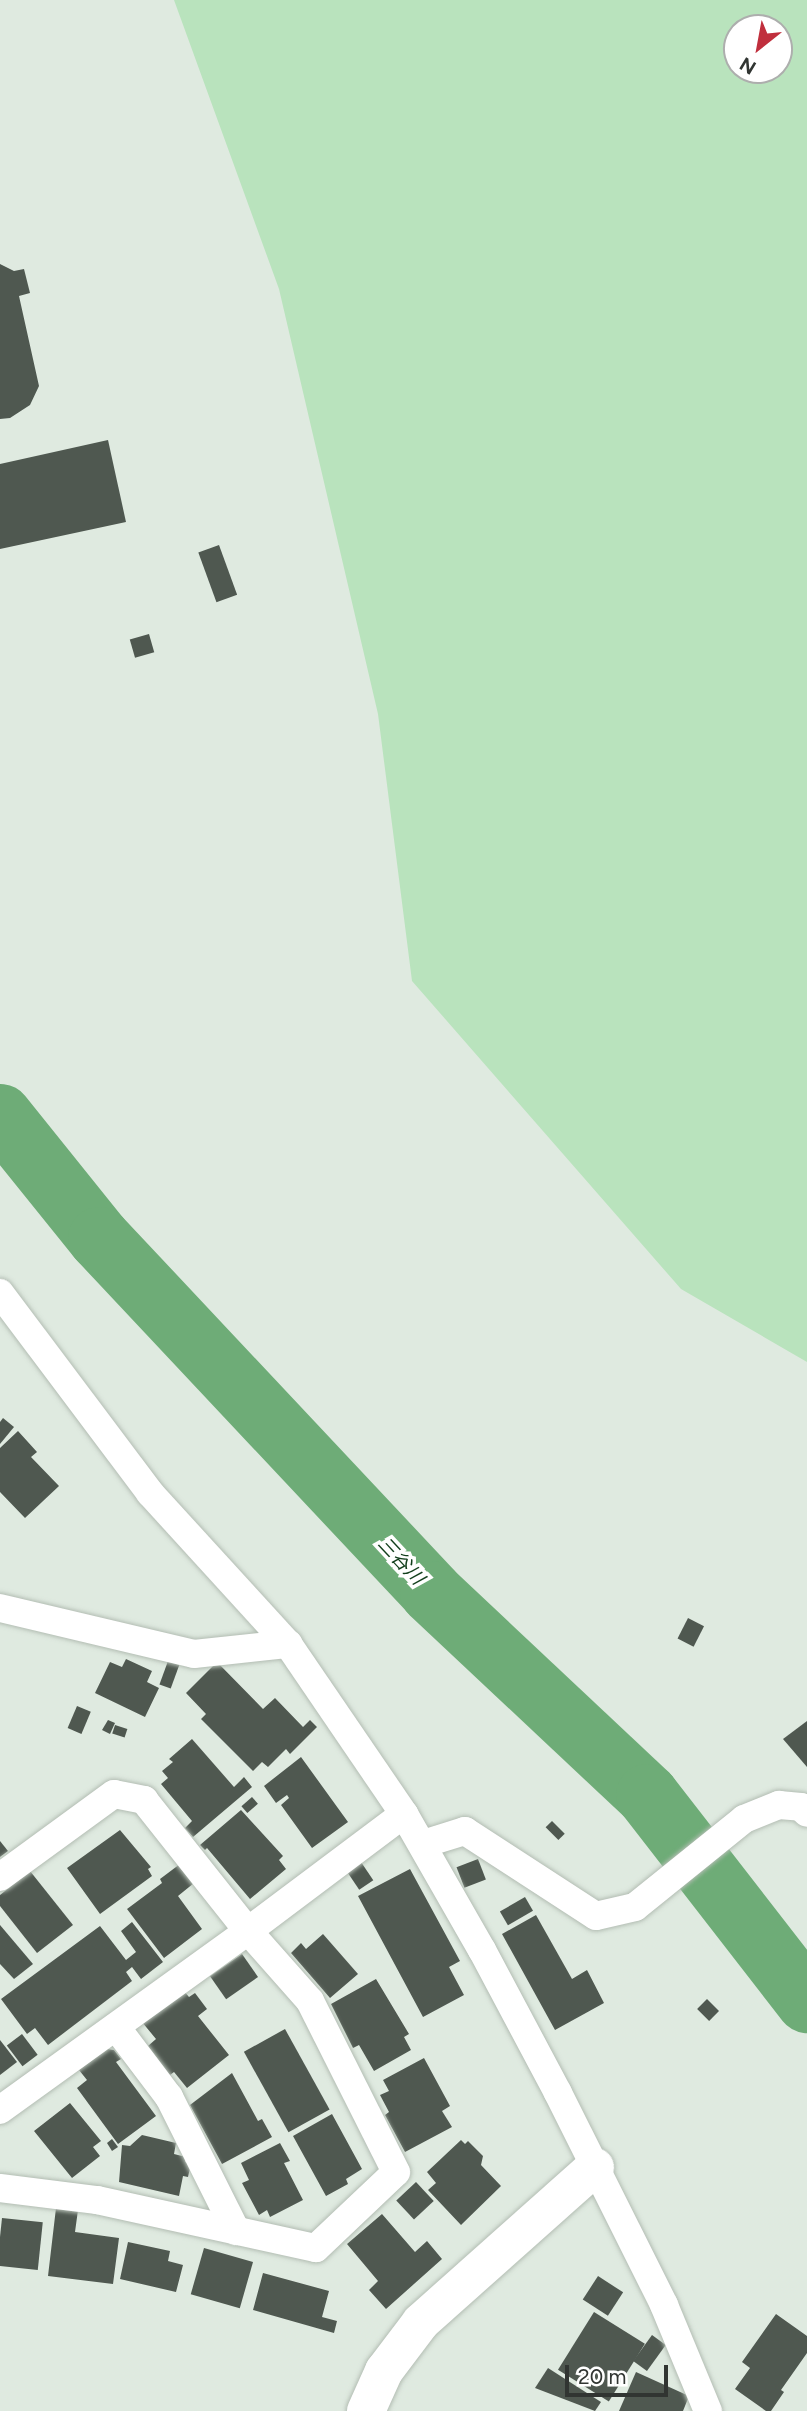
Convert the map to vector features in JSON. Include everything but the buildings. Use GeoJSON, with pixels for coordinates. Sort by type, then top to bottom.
{"type":"FeatureCollection","features":[{"type":"Feature","properties":{"kind":"street"},"geometry":{"type":"LineString","coordinates":[[0,1293],[150,1493],[288,1644],[423,1844],[482,1950],[595,2167],[664,2305],[708,2411]]}},
{"type":"Feature","properties":{"kind":"street"},"geometry":{"type":"LineString","coordinates":[[0,1608],[194,1654],[288,1644]]}},
{"type":"Feature","properties":{"kind":"street"},"geometry":{"type":"LineString","coordinates":[[0,1877],[114,1794],[144,1800],[248,1931],[310,2001],[396,2172],[316,2248],[97,2200],[0,2189]]}},
{"type":"Feature","properties":{"kind":"street"},"geometry":{"type":"LineString","coordinates":[[423,1844],[465,1830],[596,1916],[635,1907],[744,1819],[779,1805],[801,1807],[807,1813]]}},
{"type":"Feature","properties":{"kind":"street"},"geometry":{"type":"LineString","coordinates":[[0,2110],[248,1931],[404,1814]]}},
{"type":"Feature","properties":{"kind":"street"},"geometry":{"type":"LineString","coordinates":[[116,2026],[169,2097],[236,2231]]}},
{"type":"Feature","properties":{"kind":"street"},"geometry":{"type":"LineString","coordinates":[[366,2411],[384,2371],[421,2322],[595,2167]]}},
{"type":"Feature","properties":{"kind":"green space"},"geometry":{"type":"Polygon","coordinates":[[[174,0],[807,0],[807,1362],[681,1289],[412,981],[378,714],[279,289],[174,0]]]}},
{"type":"Feature","properties":{"kind":"waterway","name":"三谷川"},"geometry":{"type":"LineString","coordinates":[[0,1115],[99,1238],[431,1592],[647,1795],[807,2001]]}}]}
